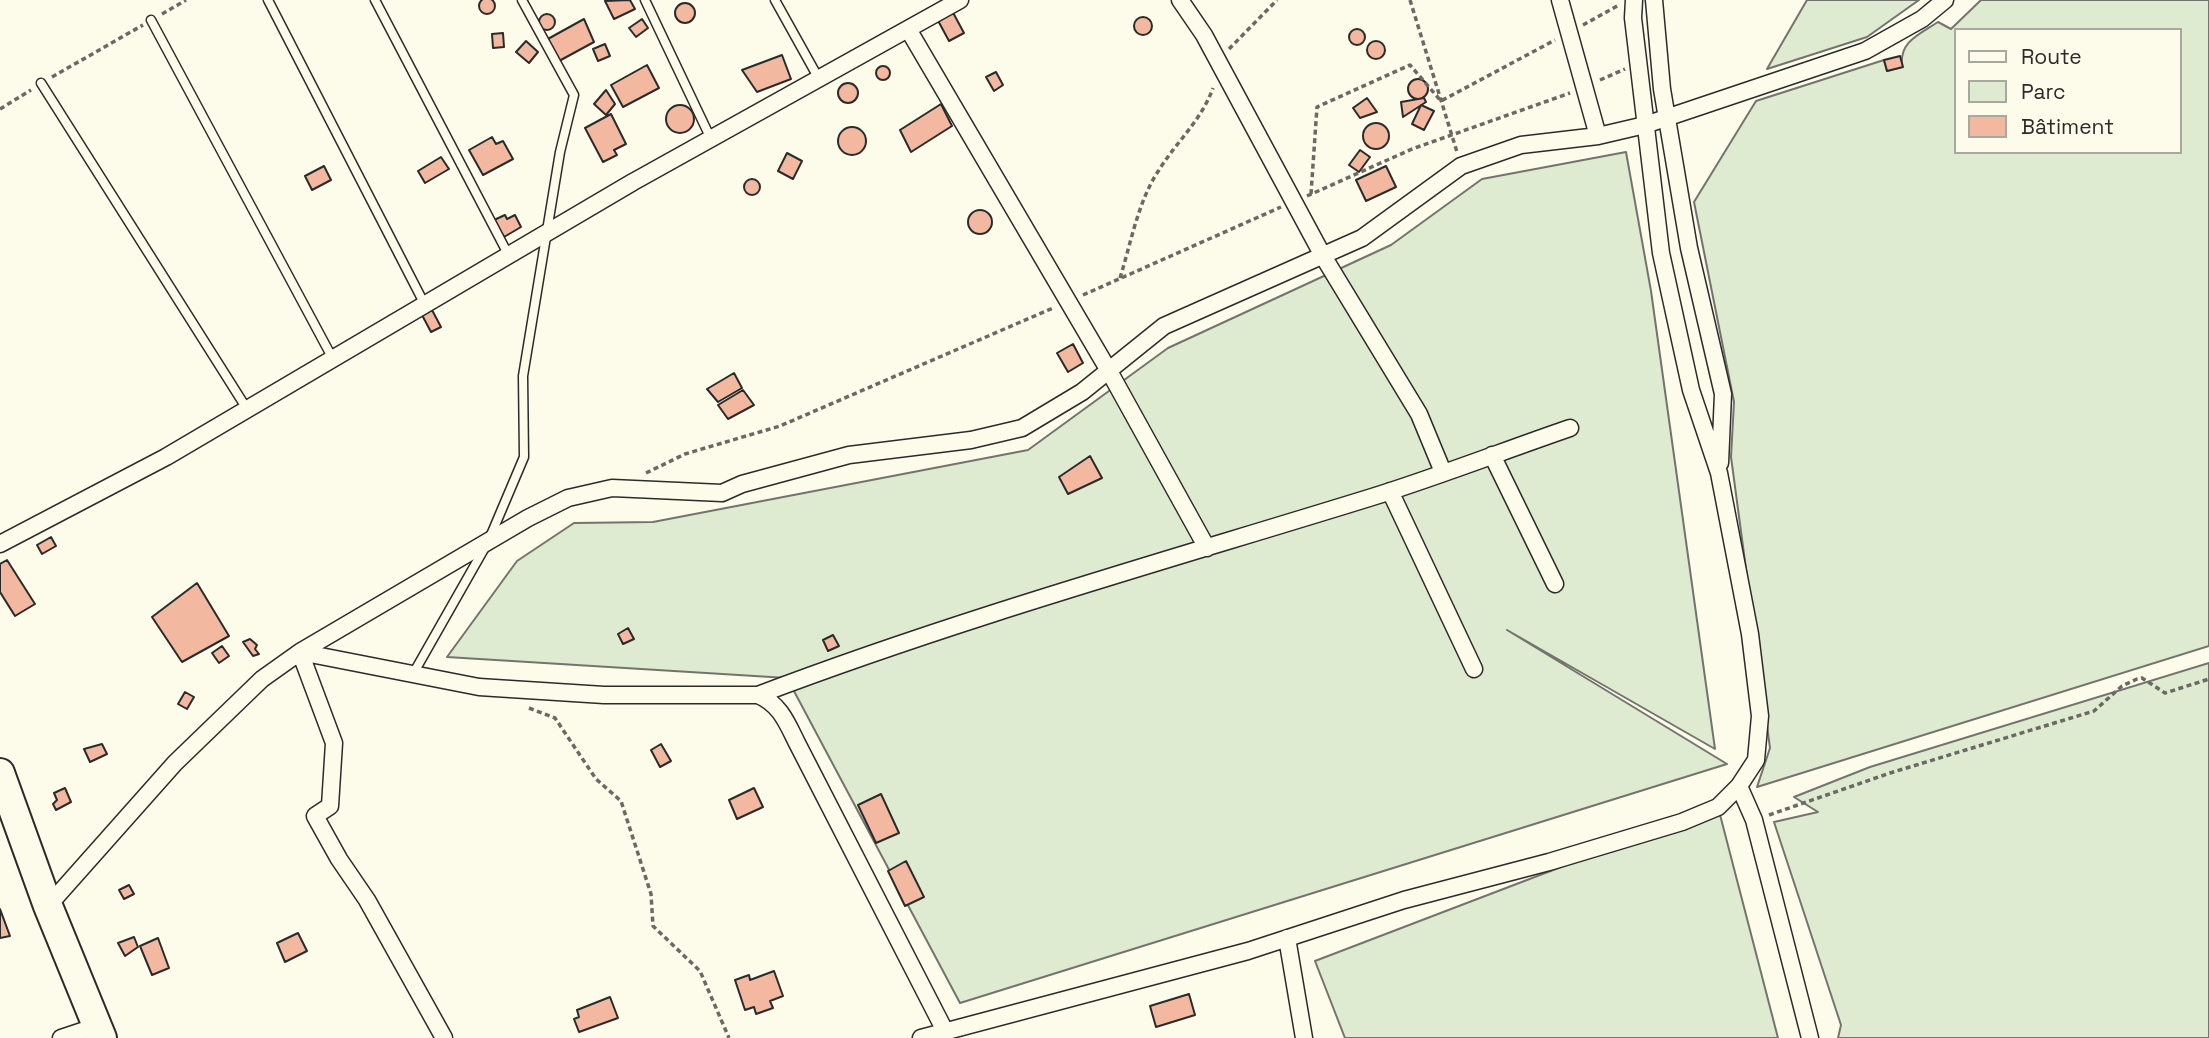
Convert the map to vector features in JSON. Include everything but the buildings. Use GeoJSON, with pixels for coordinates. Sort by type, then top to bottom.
{"type":"FeatureCollection","features":[{"type":"Feature","properties":{"kind":"highway"},"geometry":{"type":"LineString","coordinates":[[0,773],[48,906],[100,1032]]}},
{"type":"Feature","properties":{"kind":"street"},"geometry":{"type":"LineString","coordinates":[[0,544],[166,457],[549,232],[960,0]]}},
{"type":"Feature","properties":{"kind":"street"},"geometry":{"type":"LineString","coordinates":[[1180,0],[1221,67],[1323,256],[1419,414],[1443,472]]}},
{"type":"Feature","properties":{"kind":"street"},"geometry":{"type":"LineString","coordinates":[[1560,0],[1598,136]]}},
{"type":"Feature","properties":{"kind":"street"},"geometry":{"type":"LineString","coordinates":[[921,1038],[1287,938],[1404,900],[1549,862],[1682,822],[1718,807],[1739,786],[1756,760],[1760,716],[1750,634],[1719,472],[1691,390],[1661,253],[1632,0]]}},
{"type":"Feature","properties":{"kind":"street"},"geometry":{"type":"LineString","coordinates":[[1654,0],[1667,117],[1689,248],[1723,394],[1719,472]]}},
{"type":"Feature","properties":{"kind":"street"},"geometry":{"type":"LineString","coordinates":[[48,906],[175,763],[262,678],[300,652],[568,498],[612,488],[722,493],[742,484],[849,455],[971,440],[1021,428],[1061,407],[1164,326],[1362,238],[1461,166],[1521,145],[1598,136],[1645,125],[1865,51],[1923,19],[1945,0]]}},
{"type":"Feature","properties":{"kind":"street"},"geometry":{"type":"LineString","coordinates":[[908,29],[1108,371],[1207,548]]}},
{"type":"Feature","properties":{"kind":"street"},"geometry":{"type":"LineString","coordinates":[[300,652],[479,687],[604,695],[758,695],[819,671],[1390,491],[1570,428]]}},
{"type":"Feature","properties":{"kind":"street"},"geometry":{"type":"LineString","coordinates":[[1492,456],[1555,584]]}},
{"type":"Feature","properties":{"kind":"street"},"geometry":{"type":"LineString","coordinates":[[1390,491],[1474,669]]}},
{"type":"Feature","properties":{"kind":"street"},"geometry":{"type":"LineString","coordinates":[[300,652],[334,743],[330,806],[315,816],[339,859],[367,900],[444,1038]]}},
{"type":"Feature","properties":{"kind":"street"},"geometry":{"type":"LineString","coordinates":[[758,695],[779,709],[945,1031]]}},
{"type":"Feature","properties":{"kind":"street"},"geometry":{"type":"LineString","coordinates":[[1739,786],[1754,820],[1810,1038]]}},
{"type":"Feature","properties":{"kind":"street"},"geometry":{"type":"LineString","coordinates":[[1287,938],[1304,1038]]}},
{"type":"Feature","properties":{"kind":"street"},"geometry":{"type":"LineString","coordinates":[[61,1038],[100,1032]]}},
{"type":"Feature","properties":{"kind":"lane"},"geometry":{"type":"LineString","coordinates":[[268,0],[425,305]]}},
{"type":"Feature","properties":{"kind":"lane"},"geometry":{"type":"LineString","coordinates":[[375,0],[509,256]]}},
{"type":"Feature","properties":{"kind":"lane"},"geometry":{"type":"LineString","coordinates":[[413,674],[488,542],[524,457],[523,376],[549,232],[560,152],[574,95],[522,0]]}},
{"type":"Feature","properties":{"kind":"lane"},"geometry":{"type":"LineString","coordinates":[[645,0],[711,139]]}},
{"type":"Feature","properties":{"kind":"lane"},"geometry":{"type":"LineString","coordinates":[[775,0],[819,79]]}},
{"type":"Feature","properties":{"kind":"lane"},"geometry":{"type":"LineString","coordinates":[[151,20],[333,359]]}},
{"type":"Feature","properties":{"kind":"lane"},"geometry":{"type":"LineString","coordinates":[[41,83],[247,410]]}},
{"type":"Feature","properties":{"kind":"path"},"geometry":{"type":"LineString","coordinates":[[0,109],[186,0]]}},
{"type":"Feature","properties":{"kind":"path"},"geometry":{"type":"LineString","coordinates":[[1120,278],[1142,205],[1158,170],[1192,130],[1209,100],[1227,50],[1277,0]]}},
{"type":"Feature","properties":{"kind":"path"},"geometry":{"type":"LineString","coordinates":[[1410,0],[1461,166]]}},
{"type":"Feature","properties":{"kind":"path"},"geometry":{"type":"LineString","coordinates":[[1441,101],[1632,0]]}},
{"type":"Feature","properties":{"kind":"path"},"geometry":{"type":"LineString","coordinates":[[612,488],[685,454],[780,426],[1294,201],[1451,135],[1584,88],[1638,63]]}},
{"type":"Feature","properties":{"kind":"path"},"geometry":{"type":"LineString","coordinates":[[1311,194],[1317,107],[1410,65],[1441,101]]}},
{"type":"Feature","properties":{"kind":"path"},"geometry":{"type":"LineString","coordinates":[[1754,820],[1890,773],[2094,711],[2122,686],[2137,679],[2141,678],[2165,693],[2209,679]]}},
{"type":"Feature","properties":{"kind":"path"},"geometry":{"type":"LineString","coordinates":[[521,704],[555,718],[596,779],[621,801],[651,894],[653,926],[700,971],[729,1038]]}},
{"type":"Feature","properties":{"kind":"green space"},"geometry":{"type":"Polygon","coordinates":[[[1807,0],[1919,0],[1867,37],[1767,69],[1807,0]]]}},
{"type":"Feature","properties":{"kind":"green space"},"geometry":{"type":"Polygon","coordinates":[[[1981,0],[2209,0],[2209,646],[1757,787],[1770,748],[1731,457],[1734,402],[1694,202],[1756,101],[1884,60],[1887,71],[1902,67],[1904,51],[1911,40],[1938,22],[1951,29],[1981,0]]]}},
{"type":"Feature","properties":{"kind":"green space"},"geometry":{"type":"Polygon","coordinates":[[[1626,152],[1651,291],[1715,749],[1507,630],[1727,764],[960,1003],[787,678],[447,657],[517,561],[574,523],[653,522],[1028,450],[1168,348],[1391,245],[1482,179],[1626,152]]]}},
{"type":"Feature","properties":{"kind":"green space"},"geometry":{"type":"Polygon","coordinates":[[[2209,663],[2209,1038],[1838,1038],[1841,1025],[1774,822],[1818,812],[1794,797],[1870,767],[2209,663]]]}},
{"type":"Feature","properties":{"kind":"green space"},"geometry":{"type":"Polygon","coordinates":[[[1718,807],[1778,1038],[1345,1038],[1315,961],[1718,807]]]}}]}
